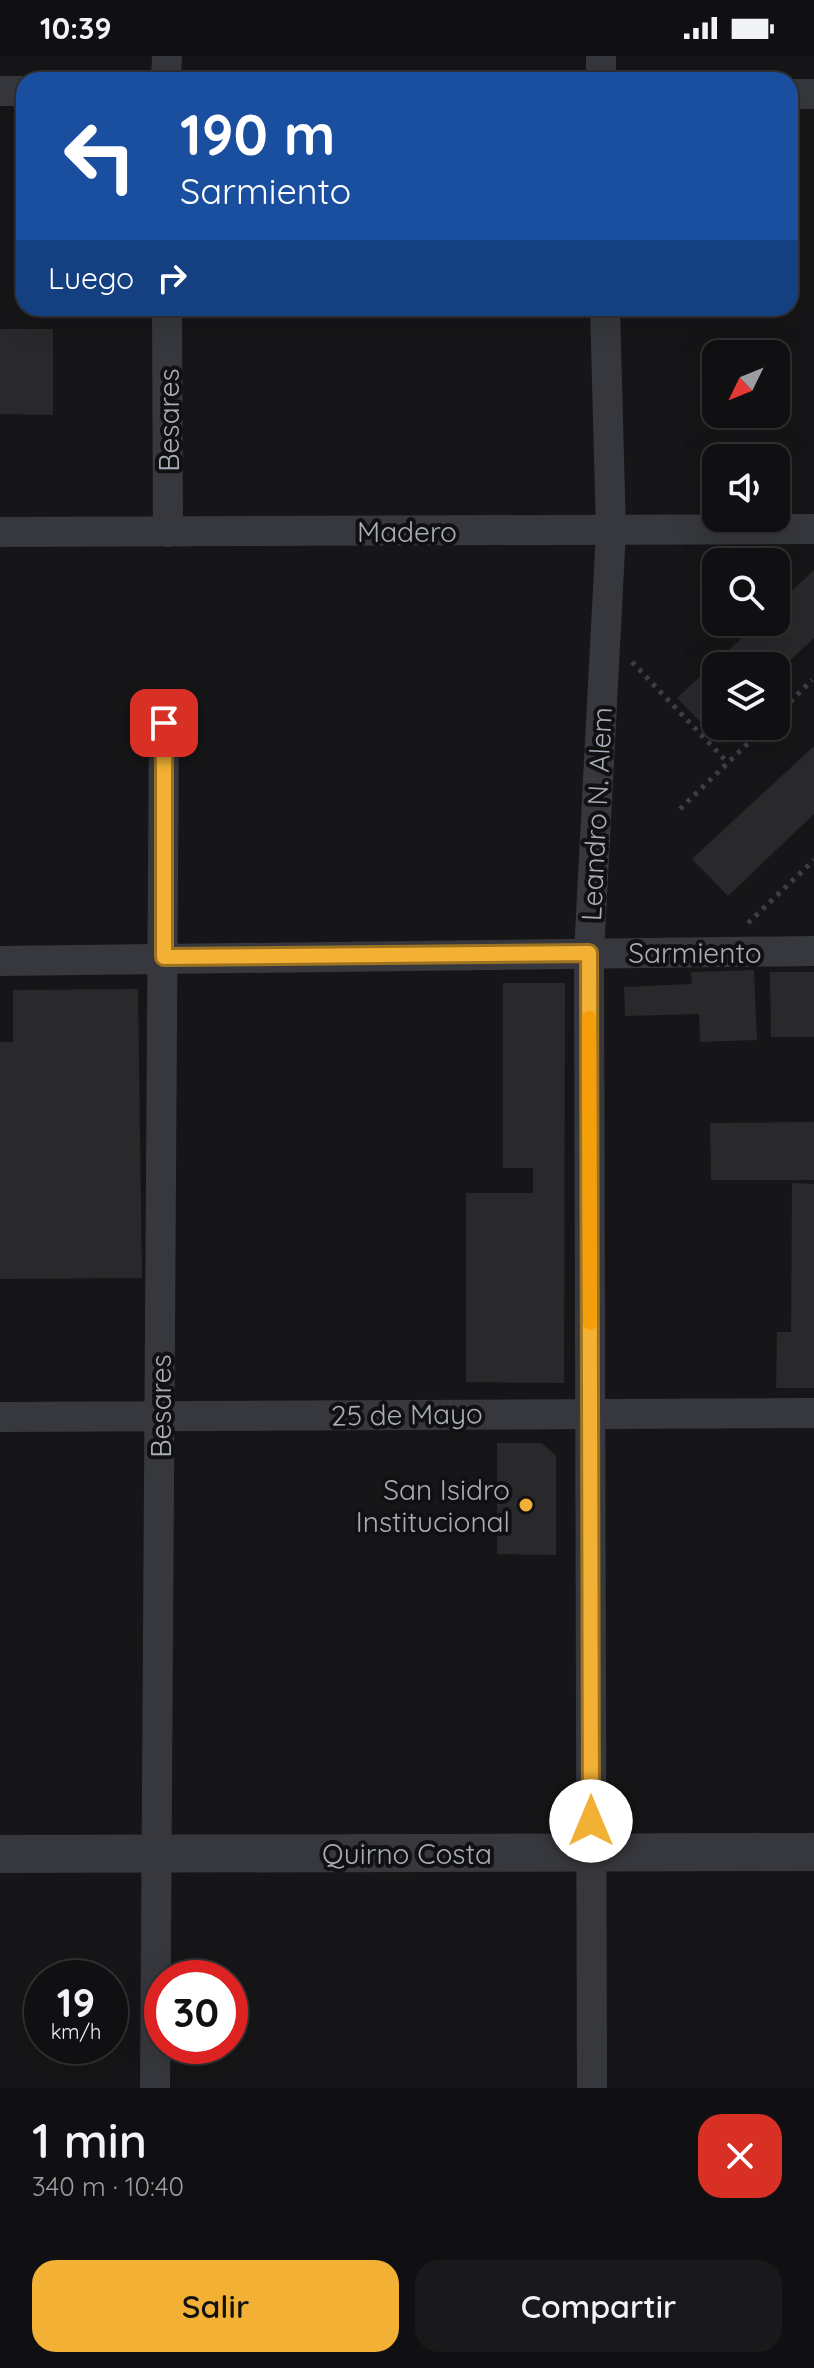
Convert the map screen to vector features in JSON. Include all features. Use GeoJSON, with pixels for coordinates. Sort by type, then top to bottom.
{"type":"FeatureCollection","features":[{"type":"Feature","properties":{"kind":"street","name":"Besares"},"geometry":{"type":"LineString","coordinates":[[167,316],[168,532]]}},
{"type":"Feature","properties":{"kind":"street","name":"Leandro N. Alem"},"geometry":{"type":"LineString","coordinates":[[592,2088],[589,953],[611,531],[605,316]]}},
{"type":"Feature","properties":{"kind":"street","name":"Madero"},"geometry":{"type":"LineString","coordinates":[[0,532],[814,529]]}},
{"type":"Feature","properties":{"kind":"street","name":"Besares"},"geometry":{"type":"LineString","coordinates":[[155,2088],[164,723]]}},
{"type":"Feature","properties":{"kind":"street","name":"Sarmiento"},"geometry":{"type":"LineString","coordinates":[[0,961],[814,951]]}},
{"type":"Feature","properties":{"kind":"street","name":"25 de Mayo"},"geometry":{"type":"LineString","coordinates":[[0,1417],[591,1411],[814,1413]]}},
{"type":"Feature","properties":{"kind":"street","name":"Quirno Costa"},"geometry":{"type":"LineString","coordinates":[[0,1854],[814,1852]]}},
{"type":"Feature","properties":{"kind":"path"},"geometry":{"type":"LineString","coordinates":[[605,633],[728,763]]}},
{"type":"Feature","properties":{"kind":"path"},"geometry":{"type":"LineString","coordinates":[[790,702],[812,680]]}},
{"type":"Feature","properties":{"kind":"path"},"geometry":{"type":"LineString","coordinates":[[680,809],[752,740]]}},
{"type":"Feature","properties":{"kind":"path"},"geometry":{"type":"LineString","coordinates":[[717,952],[814,860]]}},
{"type":"Feature","properties":{"kind":"building"},"geometry":{"type":"Polygon","coordinates":[[[0,329],[53,329],[53,415],[0,414],[0,329]]]}},
{"type":"Feature","properties":{"kind":"building"},"geometry":{"type":"Polygon","coordinates":[[[814,570],[814,638],[790,661],[790,652],[727,652],[744,636],[790,636],[790,593],[814,570]]]}},
{"type":"Feature","properties":{"kind":"building"},"geometry":{"type":"Polygon","coordinates":[[[702,675],[702,724],[677,698],[702,675]]]}},
{"type":"Feature","properties":{"kind":"building"},"geometry":{"type":"Polygon","coordinates":[[[814,746],[814,814],[728,896],[692,859],[814,746]]]}},
{"type":"Feature","properties":{"kind":"building"},"geometry":{"type":"Polygon","coordinates":[[[754,970],[757,1040],[700,1042],[699,1014],[625,1016],[624,987],[692,984],[691,972],[754,970]]]}},
{"type":"Feature","properties":{"kind":"building"},"geometry":{"type":"Polygon","coordinates":[[[770,972],[814,972],[814,1037],[771,1037],[770,972]]]}},
{"type":"Feature","properties":{"kind":"building"},"geometry":{"type":"Polygon","coordinates":[[[503,983],[565,983],[564,1383],[466,1382],[466,1193],[533,1193],[533,1168],[503,1168],[503,983]]]}},
{"type":"Feature","properties":{"kind":"building"},"geometry":{"type":"Polygon","coordinates":[[[138,989],[142,1278],[0,1279],[0,1042],[13,1042],[13,990],[138,989]]]}},
{"type":"Feature","properties":{"kind":"building"},"geometry":{"type":"Polygon","coordinates":[[[814,1122],[814,1180],[711,1180],[710,1123],[814,1122]]]}},
{"type":"Feature","properties":{"kind":"building"},"geometry":{"type":"Polygon","coordinates":[[[792,1183],[814,1184],[814,1388],[776,1388],[777,1332],[791,1332],[792,1183]]]}},
{"type":"Feature","properties":{"kind":"building","name":"San Isidro Institucional"},"geometry":{"type":"Polygon","coordinates":[[[497,1443],[542,1443],[556,1456],[556,1555],[497,1554],[497,1443]]]}},
{"type":"Feature","properties":{"kind":"slow traffic"},"geometry":{"type":"LineString","coordinates":[[589,1018],[590,1323]]}},
{"type":"Feature","properties":{"kind":"place","name":"San Isidro Institucional"},"geometry":{"type":"Point","coordinates":[526,1505]}},
{"type":"Feature","properties":{"kind":"route"},"geometry":{"type":"LineString","coordinates":[[164,723],[164,957],[589,953],[591,1821]]}}]}
